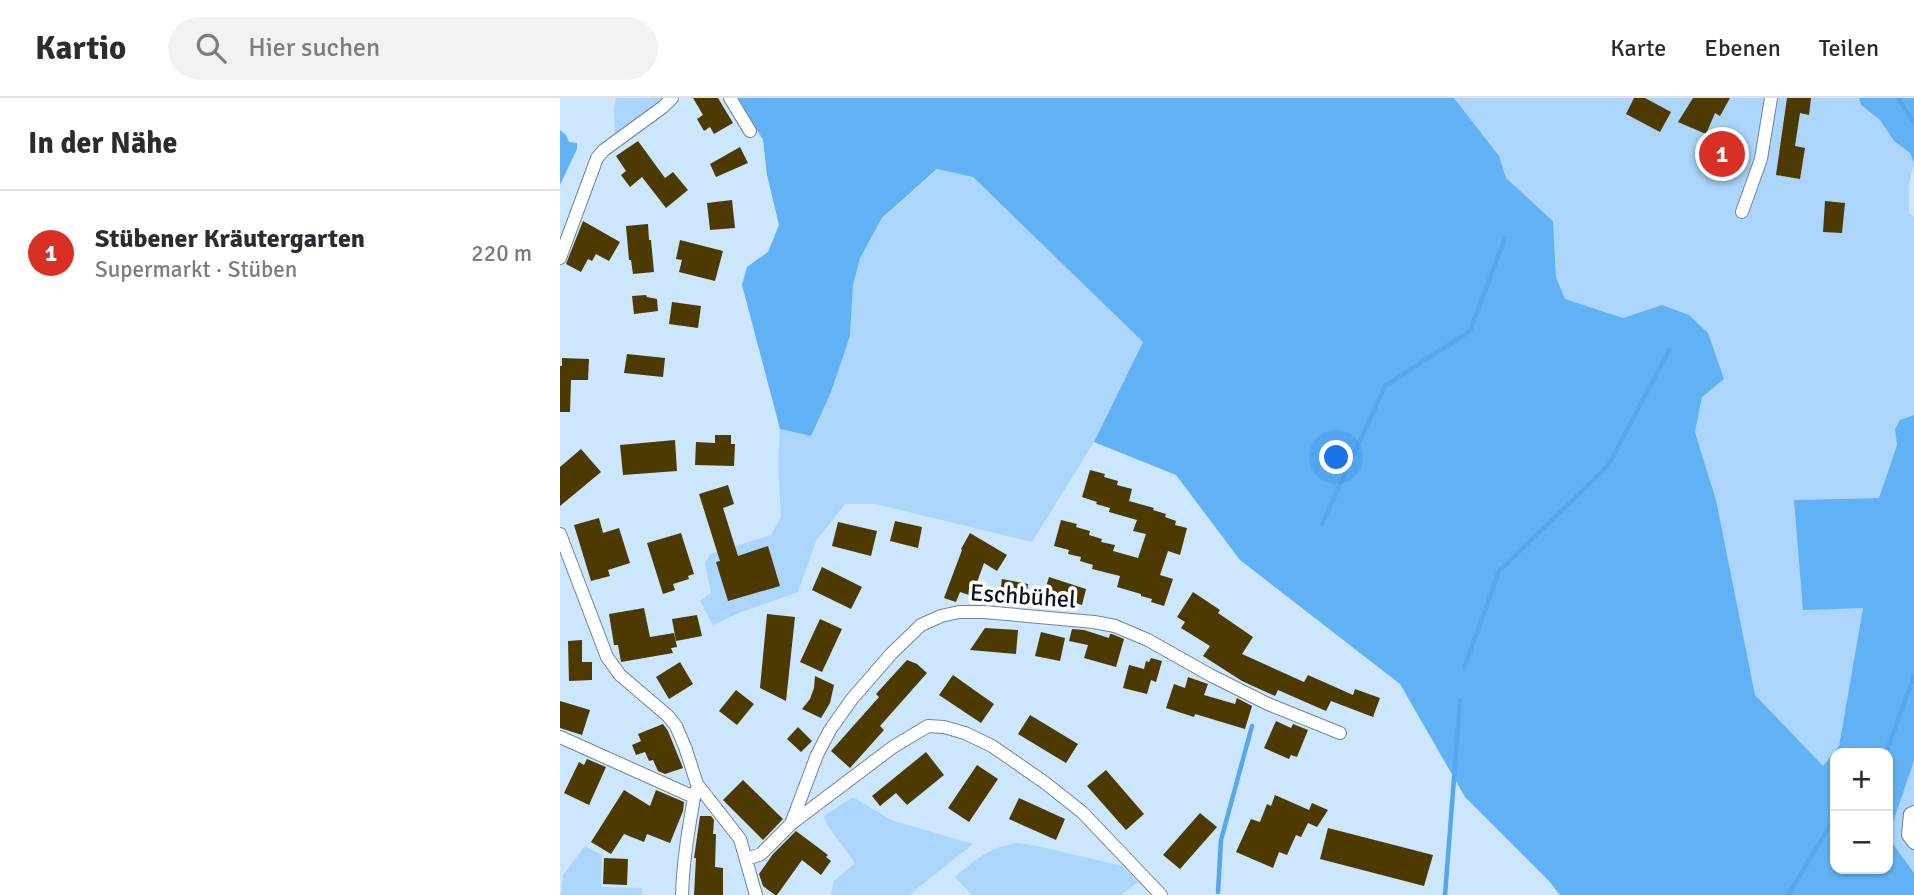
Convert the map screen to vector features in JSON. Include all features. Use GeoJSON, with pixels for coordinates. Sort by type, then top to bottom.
{"type":"FeatureCollection","features":[{"type":"Feature","properties":{"kind":"street"},"geometry":{"type":"LineString","coordinates":[[560,258],[597,158],[672,98]]}},
{"type":"Feature","properties":{"kind":"street"},"geometry":{"type":"LineString","coordinates":[[730,98],[750,131]]}},
{"type":"Feature","properties":{"kind":"street"},"geometry":{"type":"LineString","coordinates":[[1742,212],[1761,159],[1771,98]]}},
{"type":"Feature","properties":{"kind":"street"},"geometry":{"type":"LineString","coordinates":[[560,534],[607,657],[620,675],[676,726],[697,784],[740,839],[756,895]]}},
{"type":"Feature","properties":{"kind":"street","name":"Eschbühel"},"geometry":{"type":"LineString","coordinates":[[791,824],[817,755],[830,730],[852,699],[891,654],[921,625],[960,612],[984,612],[1115,626],[1148,640],[1258,699],[1340,733]]}},
{"type":"Feature","properties":{"kind":"street"},"geometry":{"type":"LineString","coordinates":[[747,859],[761,854],[791,824],[892,747],[928,726],[944,727],[965,733],[992,746],[1044,782],[1089,818],[1161,895]]}},
{"type":"Feature","properties":{"kind":"street"},"geometry":{"type":"LineString","coordinates":[[560,737],[694,797]]}},
{"type":"Feature","properties":{"kind":"street"},"geometry":{"type":"LineString","coordinates":[[682,895],[682,870],[697,784]]}},
{"type":"Feature","properties":{"kind":"street"},"geometry":{"type":"LineString","coordinates":[[1914,812],[1910,814],[1908,835],[1914,843]]}},
{"type":"Feature","properties":{"kind":"shaded area"},"geometry":{"type":"Polygon","coordinates":[[[616,98],[666,98],[615,136],[616,98]]]}},
{"type":"Feature","properties":{"kind":"shaded area"},"geometry":{"type":"Polygon","coordinates":[[[738,98],[1454,98],[1499,156],[1506,178],[1553,221],[1556,277],[1565,299],[1623,318],[1662,305],[1689,315],[1708,333],[1724,379],[1702,397],[1695,432],[1716,500],[1755,695],[1823,766],[1830,757],[1830,874],[1893,874],[1893,844],[1914,873],[1914,895],[1560,895],[1465,797],[1400,684],[1240,560],[1176,475],[1094,442],[1143,342],[973,177],[937,169],[882,218],[860,258],[853,285],[850,336],[831,392],[811,436],[780,429],[742,285],[747,267],[768,252],[779,225],[767,175],[763,140],[738,98]]]}},
{"type":"Feature","properties":{"kind":"shaded area"},"geometry":{"type":"Polygon","coordinates":[[[1454,98],[1859,98],[1861,105],[1880,120],[1894,141],[1910,153],[1914,163],[1909,185],[1909,213],[1914,217],[1914,415],[1900,420],[1895,429],[1897,445],[1879,498],[1794,500],[1863,608],[1839,746],[1830,748],[1830,758],[1823,767],[1755,695],[1716,500],[1695,432],[1713,352],[1708,333],[1662,305],[1623,318],[1565,299],[1556,277],[1553,221],[1506,178],[1499,156],[1454,98]]]}},
{"type":"Feature","properties":{"kind":"shaded area"},"geometry":{"type":"Polygon","coordinates":[[[1859,98],[1914,98],[1914,163],[1910,153],[1894,141],[1880,120],[1861,105],[1859,98]]]}},
{"type":"Feature","properties":{"kind":"shaded area"},"geometry":{"type":"Polygon","coordinates":[[[560,130],[569,142],[577,143],[577,149],[560,185],[560,130]]]}},
{"type":"Feature","properties":{"kind":"shaded area"},"geometry":{"type":"Polygon","coordinates":[[[938,169],[973,177],[1143,342],[1094,442],[1032,542],[876,504],[845,504],[816,541],[798,592],[713,625],[700,601],[711,593],[705,563],[710,554],[771,535],[781,517],[778,464],[780,429],[811,436],[850,336],[853,285],[860,258],[882,219],[938,169]]]}},
{"type":"Feature","properties":{"kind":"shaded area"},"geometry":{"type":"Polygon","coordinates":[[[1914,415],[1914,761],[1893,822],[1893,748],[1837,748],[1863,608],[1803,610],[1794,500],[1879,498],[1897,445],[1895,429],[1900,420],[1914,415]]]}},
{"type":"Feature","properties":{"kind":"shaded area"},"geometry":{"type":"Polygon","coordinates":[[[1914,761],[1914,873],[1893,844],[1893,822],[1914,761]]]}},
{"type":"Feature","properties":{"kind":"shaded area"},"geometry":{"type":"Polygon","coordinates":[[[853,797],[891,820],[973,844],[909,895],[833,895],[834,881],[855,863],[827,825],[824,816],[853,797]]]}},
{"type":"Feature","properties":{"kind":"shaded area"},"geometry":{"type":"Polygon","coordinates":[[[1017,843],[1122,866],[1138,882],[1121,895],[972,895],[955,877],[983,855],[1017,843]]]}},
{"type":"Feature","properties":{"kind":"shaded area"},"geometry":{"type":"Polygon","coordinates":[[[585,846],[602,855],[601,887],[642,888],[642,895],[561,895],[563,875],[585,846]]]}},
{"type":"Feature","properties":{"kind":"building"},"geometry":{"type":"Polygon","coordinates":[[[693,98],[718,98],[733,123],[714,134],[710,127],[704,131],[697,119],[703,115],[693,98]]]}},
{"type":"Feature","properties":{"kind":"building"},"geometry":{"type":"Polygon","coordinates":[[[1634,98],[1645,98],[1671,112],[1660,132],[1626,114],[1634,98]]]}},
{"type":"Feature","properties":{"kind":"building"},"geometry":{"type":"Polygon","coordinates":[[[1693,98],[1730,98],[1720,116],[1715,113],[1706,134],[1678,122],[1693,98]]]}},
{"type":"Feature","properties":{"kind":"building"},"geometry":{"type":"Polygon","coordinates":[[[1787,98],[1811,98],[1809,115],[1800,113],[1795,146],[1805,148],[1800,179],[1776,175],[1787,98]]]}},
{"type":"Feature","properties":{"kind":"building"},"geometry":{"type":"Polygon","coordinates":[[[1709,140],[1742,150],[1735,172],[1714,165],[1716,157],[1705,153],[1709,140]]]}},
{"type":"Feature","properties":{"kind":"building"},"geometry":{"type":"Polygon","coordinates":[[[638,141],[665,178],[673,172],[688,190],[666,208],[642,177],[630,187],[621,175],[626,171],[616,156],[638,141]]]}},
{"type":"Feature","properties":{"kind":"building"},"geometry":{"type":"Polygon","coordinates":[[[740,147],[748,163],[716,177],[710,164],[740,147]]]}},
{"type":"Feature","properties":{"kind":"building"},"geometry":{"type":"Polygon","coordinates":[[[732,200],[735,228],[710,230],[707,203],[732,200]]]}},
{"type":"Feature","properties":{"kind":"building"},"geometry":{"type":"Polygon","coordinates":[[[1825,201],[1845,203],[1842,233],[1823,232],[1825,201]]]}},
{"type":"Feature","properties":{"kind":"building"},"geometry":{"type":"Polygon","coordinates":[[[583,221],[620,242],[609,261],[596,254],[592,261],[588,259],[581,272],[566,264],[583,221]]]}},
{"type":"Feature","properties":{"kind":"building"},"geometry":{"type":"Polygon","coordinates":[[[648,224],[654,272],[633,274],[626,226],[648,224]]]}},
{"type":"Feature","properties":{"kind":"building"},"geometry":{"type":"Polygon","coordinates":[[[680,240],[723,251],[715,281],[679,272],[682,260],[676,259],[680,240]]]}},
{"type":"Feature","properties":{"kind":"building"},"geometry":{"type":"Polygon","coordinates":[[[646,295],[657,299],[658,311],[634,314],[632,296],[646,295]]]}},
{"type":"Feature","properties":{"kind":"building"},"geometry":{"type":"Polygon","coordinates":[[[672,302],[701,306],[698,328],[669,324],[672,302]]]}},
{"type":"Feature","properties":{"kind":"building"},"geometry":{"type":"Polygon","coordinates":[[[627,354],[665,358],[663,377],[624,373],[627,354]]]}},
{"type":"Feature","properties":{"kind":"building"},"geometry":{"type":"Polygon","coordinates":[[[562,358],[589,359],[588,380],[571,380],[570,412],[560,412],[562,358]]]}},
{"type":"Feature","properties":{"kind":"building"},"geometry":{"type":"Polygon","coordinates":[[[715,435],[731,435],[731,444],[735,444],[734,466],[695,465],[696,442],[715,443],[715,435]]]}},
{"type":"Feature","properties":{"kind":"building"},"geometry":{"type":"Polygon","coordinates":[[[675,440],[677,471],[623,475],[620,445],[675,440]]]}},
{"type":"Feature","properties":{"kind":"building"},"geometry":{"type":"Polygon","coordinates":[[[581,449],[601,472],[560,506],[560,467],[581,449]]]}},
{"type":"Feature","properties":{"kind":"building"},"geometry":{"type":"Polygon","coordinates":[[[1090,470],[1118,481],[1117,485],[1132,489],[1129,501],[1154,508],[1153,510],[1176,521],[1175,525],[1187,528],[1180,555],[1168,551],[1160,575],[1173,579],[1164,606],[1151,602],[1152,599],[1141,594],[1117,587],[1120,576],[1092,569],[1093,565],[1080,561],[1081,557],[1068,554],[1069,550],[1054,546],[1061,520],[1090,531],[1089,535],[1102,539],[1101,542],[1115,545],[1113,551],[1138,558],[1146,534],[1133,531],[1137,520],[1109,512],[1110,508],[1082,497],[1090,470]]]}},
{"type":"Feature","properties":{"kind":"building"},"geometry":{"type":"Polygon","coordinates":[[[728,485],[734,504],[723,508],[738,556],[768,546],[780,586],[728,601],[716,562],[720,561],[699,494],[728,485]]]}},
{"type":"Feature","properties":{"kind":"building"},"geometry":{"type":"Polygon","coordinates":[[[599,518],[603,533],[619,528],[630,563],[608,570],[610,576],[591,581],[574,525],[599,518]]]}},
{"type":"Feature","properties":{"kind":"building"},"geometry":{"type":"Polygon","coordinates":[[[895,521],[922,527],[918,548],[890,541],[895,521]]]}},
{"type":"Feature","properties":{"kind":"building"},"geometry":{"type":"Polygon","coordinates":[[[838,522],[877,531],[871,556],[832,546],[838,522]]]}},
{"type":"Feature","properties":{"kind":"building"},"geometry":{"type":"Polygon","coordinates":[[[681,533],[694,574],[688,576],[689,579],[673,584],[675,590],[663,594],[647,543],[681,533]]]}},
{"type":"Feature","properties":{"kind":"building"},"geometry":{"type":"Polygon","coordinates":[[[970,533],[1007,555],[997,571],[984,563],[972,596],[960,592],[956,602],[944,598],[961,549],[970,533]]]}},
{"type":"Feature","properties":{"kind":"building"},"geometry":{"type":"Polygon","coordinates":[[[822,567],[862,587],[851,609],[812,590],[822,567]]]}},
{"type":"Feature","properties":{"kind":"building"},"geometry":{"type":"Polygon","coordinates":[[[1049,577],[1086,589],[1082,605],[1044,593],[1049,577]]]}},
{"type":"Feature","properties":{"kind":"building"},"geometry":{"type":"Polygon","coordinates":[[[1002,579],[1028,584],[1026,603],[999,599],[1002,579]]]}},
{"type":"Feature","properties":{"kind":"building"},"geometry":{"type":"Polygon","coordinates":[[[1193,592],[1253,637],[1242,654],[1304,682],[1308,675],[1353,695],[1355,689],[1380,698],[1373,717],[1331,701],[1326,711],[1278,690],[1275,696],[1242,681],[1203,656],[1210,646],[1181,628],[1185,622],[1177,617],[1193,592]]]}},
{"type":"Feature","properties":{"kind":"building"},"geometry":{"type":"Polygon","coordinates":[[[644,608],[650,637],[674,633],[677,647],[671,648],[673,653],[621,662],[618,645],[614,645],[609,614],[644,608]]]}},
{"type":"Feature","properties":{"kind":"building"},"geometry":{"type":"Polygon","coordinates":[[[767,614],[795,617],[786,701],[760,688],[767,614]]]}},
{"type":"Feature","properties":{"kind":"building"},"geometry":{"type":"Polygon","coordinates":[[[697,615],[702,636],[676,641],[672,619],[697,615]]]}},
{"type":"Feature","properties":{"kind":"building"},"geometry":{"type":"Polygon","coordinates":[[[820,619],[842,629],[822,672],[800,662],[820,619]]]}},
{"type":"Feature","properties":{"kind":"building"},"geometry":{"type":"Polygon","coordinates":[[[985,628],[1018,630],[1016,654],[970,650],[985,628]]]}},
{"type":"Feature","properties":{"kind":"building"},"geometry":{"type":"Polygon","coordinates":[[[1072,629],[1109,638],[1112,634],[1124,639],[1116,667],[1084,658],[1088,645],[1069,641],[1072,629]]]}},
{"type":"Feature","properties":{"kind":"building"},"geometry":{"type":"Polygon","coordinates":[[[1041,632],[1065,638],[1060,661],[1035,656],[1041,632]]]}},
{"type":"Feature","properties":{"kind":"building"},"geometry":{"type":"Polygon","coordinates":[[[582,640],[582,662],[592,662],[592,680],[569,681],[568,641],[582,640]]]}},
{"type":"Feature","properties":{"kind":"building"},"geometry":{"type":"Polygon","coordinates":[[[1151,658],[1162,661],[1156,682],[1151,680],[1147,694],[1123,688],[1129,665],[1144,669],[1146,661],[1149,662],[1151,658]]]}},
{"type":"Feature","properties":{"kind":"building"},"geometry":{"type":"Polygon","coordinates":[[[907,660],[927,673],[880,726],[884,730],[850,768],[831,751],[879,697],[876,694],[907,660]]]}},
{"type":"Feature","properties":{"kind":"building"},"geometry":{"type":"Polygon","coordinates":[[[680,662],[693,684],[669,699],[656,677],[680,662]]]}},
{"type":"Feature","properties":{"kind":"building"},"geometry":{"type":"Polygon","coordinates":[[[953,675],[994,704],[981,723],[939,695],[953,675]]]}},
{"type":"Feature","properties":{"kind":"building"},"geometry":{"type":"Polygon","coordinates":[[[815,676],[834,685],[830,703],[821,718],[802,709],[810,699],[815,676]]]}},
{"type":"Feature","properties":{"kind":"building"},"geometry":{"type":"Polygon","coordinates":[[[1188,677],[1208,684],[1204,695],[1235,704],[1237,698],[1252,706],[1245,729],[1166,708],[1174,684],[1185,688],[1188,677]]]}},
{"type":"Feature","properties":{"kind":"building"},"geometry":{"type":"Polygon","coordinates":[[[736,690],[754,704],[737,725],[719,711],[736,690]]]}},
{"type":"Feature","properties":{"kind":"building"},"geometry":{"type":"Polygon","coordinates":[[[560,701],[590,710],[582,735],[560,728],[560,701]]]}},
{"type":"Feature","properties":{"kind":"building"},"geometry":{"type":"Polygon","coordinates":[[[1030,715],[1078,744],[1066,763],[1018,734],[1030,715]]]}},
{"type":"Feature","properties":{"kind":"building"},"geometry":{"type":"Polygon","coordinates":[[[1276,721],[1291,728],[1293,724],[1308,730],[1297,757],[1291,755],[1289,759],[1264,748],[1276,721]]]}},
{"type":"Feature","properties":{"kind":"building"},"geometry":{"type":"Polygon","coordinates":[[[663,724],[683,768],[665,774],[658,771],[645,752],[636,755],[632,745],[641,741],[638,734],[663,724]]]}},
{"type":"Feature","properties":{"kind":"building"},"geometry":{"type":"Polygon","coordinates":[[[798,727],[812,741],[801,752],[787,739],[798,727]]]}},
{"type":"Feature","properties":{"kind":"building"},"geometry":{"type":"Polygon","coordinates":[[[926,752],[944,775],[907,805],[896,793],[880,806],[872,796],[926,752]]]}},
{"type":"Feature","properties":{"kind":"building"},"geometry":{"type":"Polygon","coordinates":[[[587,759],[606,767],[589,805],[564,793],[579,762],[584,765],[587,759]]]}},
{"type":"Feature","properties":{"kind":"building"},"geometry":{"type":"Polygon","coordinates":[[[977,765],[998,779],[969,822],[948,808],[977,765]]]}},
{"type":"Feature","properties":{"kind":"building"},"geometry":{"type":"Polygon","coordinates":[[[1106,770],[1144,814],[1126,830],[1087,786],[1106,770]]]}},
{"type":"Feature","properties":{"kind":"building"},"geometry":{"type":"Polygon","coordinates":[[[743,780],[783,819],[763,840],[723,800],[743,780]]]}},
{"type":"Feature","properties":{"kind":"building"},"geometry":{"type":"Polygon","coordinates":[[[624,790],[650,806],[656,790],[684,802],[670,843],[647,834],[644,842],[624,834],[611,854],[591,842],[624,790]]]}},
{"type":"Feature","properties":{"kind":"building"},"geometry":{"type":"Polygon","coordinates":[[[1275,795],[1309,810],[1312,803],[1328,810],[1317,827],[1308,823],[1301,837],[1296,835],[1287,855],[1279,852],[1273,868],[1236,852],[1251,819],[1260,822],[1267,804],[1271,806],[1275,795]]]}},
{"type":"Feature","properties":{"kind":"building"},"geometry":{"type":"Polygon","coordinates":[[[1019,798],[1065,819],[1056,840],[1009,819],[1019,798]]]}},
{"type":"Feature","properties":{"kind":"building"},"geometry":{"type":"Polygon","coordinates":[[[1200,813],[1217,827],[1180,869],[1163,855],[1200,813]]]}},
{"type":"Feature","properties":{"kind":"building"},"geometry":{"type":"Polygon","coordinates":[[[700,816],[711,816],[714,820],[715,867],[723,868],[723,895],[694,895],[694,858],[700,816]]]}},
{"type":"Feature","properties":{"kind":"building"},"geometry":{"type":"Polygon","coordinates":[[[1328,828],[1433,855],[1424,886],[1320,859],[1328,828]]]}},
{"type":"Feature","properties":{"kind":"building"},"geometry":{"type":"Polygon","coordinates":[[[796,831],[828,855],[826,857],[831,861],[821,875],[802,860],[775,895],[763,886],[759,874],[773,854],[796,831]]]}},
{"type":"Feature","properties":{"kind":"building"},"geometry":{"type":"Polygon","coordinates":[[[604,858],[628,859],[627,885],[603,884],[604,858]]]}},
{"type":"Feature","properties":{"kind":"waterway"},"geometry":{"type":"LineString","coordinates":[[1898,98],[1914,123]]}},
{"type":"Feature","properties":{"kind":"waterway"},"geometry":{"type":"LineString","coordinates":[[1322,524],[1385,386],[1470,331],[1505,238]]}},
{"type":"Feature","properties":{"kind":"waterway"},"geometry":{"type":"LineString","coordinates":[[1465,666],[1499,571],[1608,466],[1669,350]]}},
{"type":"Feature","properties":{"kind":"waterway"},"geometry":{"type":"LineString","coordinates":[[1888,748],[1914,676]]}},
{"type":"Feature","properties":{"kind":"waterway"},"geometry":{"type":"LineString","coordinates":[[1445,895],[1460,700]]}},
{"type":"Feature","properties":{"kind":"waterway"},"geometry":{"type":"LineString","coordinates":[[1218,892],[1221,840],[1252,726]]}},
{"type":"Feature","properties":{"kind":"waterway"},"geometry":{"type":"LineString","coordinates":[[1788,895],[1830,826]]}},
{"type":"Feature","properties":{"kind":"place","name":"Stübener Kräutergarten"},"geometry":{"type":"Point","coordinates":[1722,154]}}]}
